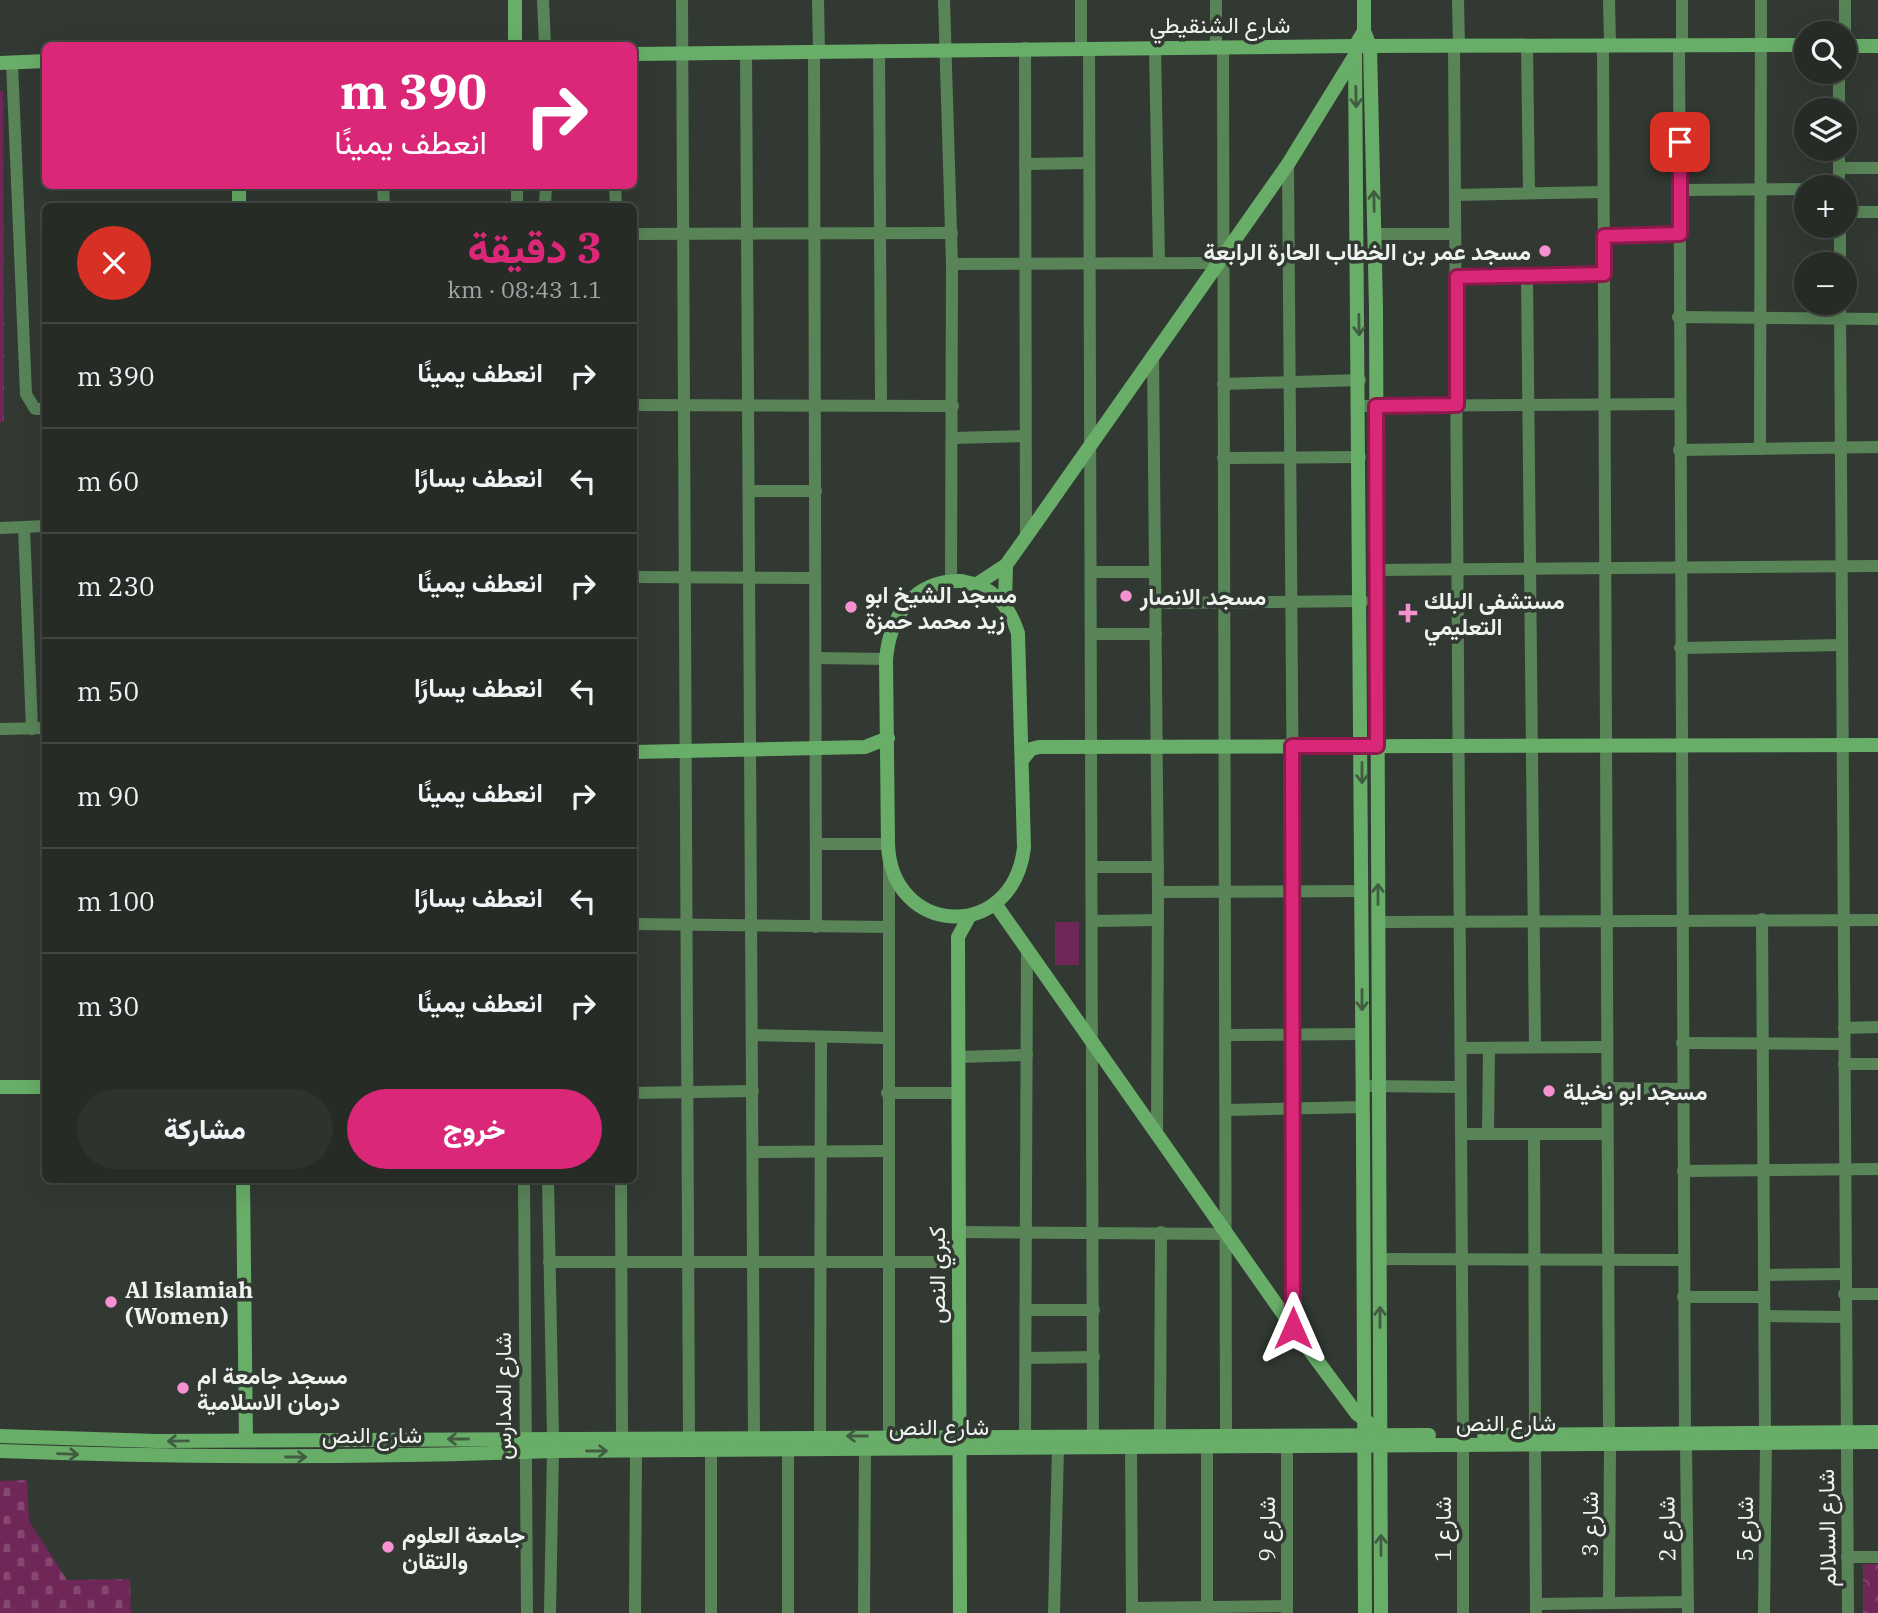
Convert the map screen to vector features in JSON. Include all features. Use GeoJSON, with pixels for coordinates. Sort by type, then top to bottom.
{"type":"FeatureCollection","features":[{"type":"Feature","properties":{"kind":"street"},"geometry":{"type":"LineString","coordinates":[[515,0],[515,42]]}},
{"type":"Feature","properties":{"kind":"street"},"geometry":{"type":"LineString","coordinates":[[542,0],[545,42]]}},
{"type":"Feature","properties":{"kind":"street"},"geometry":{"type":"LineString","coordinates":[[682,0],[689,1438]]}},
{"type":"Feature","properties":{"kind":"street"},"geometry":{"type":"LineString","coordinates":[[816,926],[815,234],[818,0]]}},
{"type":"Feature","properties":{"kind":"street"},"geometry":{"type":"LineString","coordinates":[[944,0],[952,233],[951,581]]}},
{"type":"Feature","properties":{"kind":"street"},"geometry":{"type":"LineString","coordinates":[[1081,0],[1089,163],[1094,1044],[1093,1436]]}},
{"type":"Feature","properties":{"kind":"street"},"geometry":{"type":"LineString","coordinates":[[1216,0],[1219,47],[1219,259],[1223,384],[1226,1435]]}},
{"type":"Feature","properties":{"kind":"street"},"geometry":{"type":"LineString","coordinates":[[1364,0],[1364,31],[1360,49],[1360,457],[1363,601],[1378,922],[1381,1613]]}},
{"type":"Feature","properties":{"kind":"street","name":"شارع 1"},"geometry":{"type":"LineString","coordinates":[[1458,0],[1455,234],[1463,1613]]}},
{"type":"Feature","properties":{"kind":"street","name":"شارع 3"},"geometry":{"type":"LineString","coordinates":[[1609,0],[1603,192],[1609,1603]]}},
{"type":"Feature","properties":{"kind":"street","name":"شارع 2"},"geometry":{"type":"LineString","coordinates":[[1682,0],[1678,317],[1683,1297],[1688,1608]]}},
{"type":"Feature","properties":{"kind":"street"},"geometry":{"type":"LineString","coordinates":[[1760,449],[1761,0]]}},
{"type":"Feature","properties":{"kind":"street"},"geometry":{"type":"LineString","coordinates":[[1845,0],[1845,21]]}},
{"type":"Feature","properties":{"kind":"street"},"geometry":{"type":"LineString","coordinates":[[1527,45],[1529,193]]}},
{"type":"Feature","properties":{"kind":"street","name":"شارع الشنقيطي"},"geometry":{"type":"LineString","coordinates":[[637,54],[1025,48],[1794,46]]}},
{"type":"Feature","properties":{"kind":"street"},"geometry":{"type":"LineString","coordinates":[[1857,46],[1878,46]]}},
{"type":"Feature","properties":{"kind":"street"},"geometry":{"type":"LineString","coordinates":[[1025,48],[1026,537]]}},
{"type":"Feature","properties":{"kind":"street"},"geometry":{"type":"LineString","coordinates":[[1155,48],[1159,262]]}},
{"type":"Feature","properties":{"kind":"street"},"geometry":{"type":"LineString","coordinates":[[977,584],[1006,565],[1287,164],[1360,49]]}},
{"type":"Feature","properties":{"kind":"street"},"geometry":{"type":"LineString","coordinates":[[1360,49],[1375,234],[1377,570],[1362,891],[1365,1613]]}},
{"type":"Feature","properties":{"kind":"street"},"geometry":{"type":"LineString","coordinates":[[879,50],[881,405]]}},
{"type":"Feature","properties":{"kind":"street"},"geometry":{"type":"LineString","coordinates":[[746,52],[754,1437]]}},
{"type":"Feature","properties":{"kind":"street"},"geometry":{"type":"LineString","coordinates":[[42,61],[6,63],[26,394],[35,409],[42,409]]}},
{"type":"Feature","properties":{"kind":"street"},"geometry":{"type":"LineString","coordinates":[[1839,161],[1839,175]]}},
{"type":"Feature","properties":{"kind":"street"},"geometry":{"type":"LineString","coordinates":[[1025,164],[1089,163]]}},
{"type":"Feature","properties":{"kind":"street"},"geometry":{"type":"LineString","coordinates":[[1287,164],[1294,1034],[1293,1328]]}},
{"type":"Feature","properties":{"kind":"street"},"geometry":{"type":"LineString","coordinates":[[1839,168],[1878,168]]}},
{"type":"Feature","properties":{"kind":"street"},"geometry":{"type":"LineString","coordinates":[[1680,190],[1794,189]]}},
{"type":"Feature","properties":{"kind":"street"},"geometry":{"type":"LineString","coordinates":[[1455,195],[1603,192]]}},
{"type":"Feature","properties":{"kind":"street"},"geometry":{"type":"LineString","coordinates":[[1857,212],[1878,212]]}},
{"type":"Feature","properties":{"kind":"street"},"geometry":{"type":"LineString","coordinates":[[637,234],[952,233]]}},
{"type":"Feature","properties":{"kind":"street"},"geometry":{"type":"LineString","coordinates":[[1375,234],[1455,234]]}},
{"type":"Feature","properties":{"kind":"street"},"geometry":{"type":"LineString","coordinates":[[1604,236],[1680,234]]}},
{"type":"Feature","properties":{"kind":"street"},"geometry":{"type":"LineString","coordinates":[[952,264],[1219,259]]}},
{"type":"Feature","properties":{"kind":"street"},"geometry":{"type":"LineString","coordinates":[[1457,277],[1604,274]]}},
{"type":"Feature","properties":{"kind":"street"},"geometry":{"type":"LineString","coordinates":[[1527,276],[1531,405],[1535,1047]]}},
{"type":"Feature","properties":{"kind":"street","name":"شارع السلالم"},"geometry":{"type":"LineString","coordinates":[[1840,315],[1841,920],[1848,1613]]}},
{"type":"Feature","properties":{"kind":"street"},"geometry":{"type":"LineString","coordinates":[[1678,317],[1878,319]]}},
{"type":"Feature","properties":{"kind":"street"},"geometry":{"type":"LineString","coordinates":[[1153,355],[1158,867],[1157,1132]]}},
{"type":"Feature","properties":{"kind":"street"},"geometry":{"type":"LineString","coordinates":[[1223,384],[1360,380]]}},
{"type":"Feature","properties":{"kind":"street"},"geometry":{"type":"LineString","coordinates":[[1360,406],[1679,404]]}},
{"type":"Feature","properties":{"kind":"street"},"geometry":{"type":"LineString","coordinates":[[637,405],[953,406]]}},
{"type":"Feature","properties":{"kind":"street"},"geometry":{"type":"LineString","coordinates":[[953,438],[1024,436]]}},
{"type":"Feature","properties":{"kind":"street"},"geometry":{"type":"LineString","coordinates":[[1679,450],[1878,447]]}},
{"type":"Feature","properties":{"kind":"street"},"geometry":{"type":"LineString","coordinates":[[1223,458],[1360,457]]}},
{"type":"Feature","properties":{"kind":"street"},"geometry":{"type":"LineString","coordinates":[[750,491],[816,491]]}},
{"type":"Feature","properties":{"kind":"street"},"geometry":{"type":"LineString","coordinates":[[0,528],[42,526]]}},
{"type":"Feature","properties":{"kind":"street"},"geometry":{"type":"LineString","coordinates":[[0,729],[39,729],[24,527]]}},
{"type":"Feature","properties":{"kind":"street"},"geometry":{"type":"LineString","coordinates":[[889,850],[894,879],[903,891],[916,903],[945,916],[970,917],[996,905],[1010,890],[1022,863],[1020,644],[1005,605],[1006,565]]}},
{"type":"Feature","properties":{"kind":"street"},"geometry":{"type":"LineString","coordinates":[[1377,570],[1878,566]]}},
{"type":"Feature","properties":{"kind":"street"},"geometry":{"type":"LineString","coordinates":[[1091,572],[1155,572]]}},
{"type":"Feature","properties":{"kind":"street"},"geometry":{"type":"LineString","coordinates":[[637,577],[815,578]]}},
{"type":"Feature","properties":{"kind":"street"},"geometry":{"type":"LineString","coordinates":[[889,1437],[889,850],[886,659],[891,631],[904,606],[927,588],[951,581],[977,584],[1005,605]]}},
{"type":"Feature","properties":{"kind":"street"},"geometry":{"type":"LineString","coordinates":[[1156,603],[1363,601]]}},
{"type":"Feature","properties":{"kind":"street"},"geometry":{"type":"LineString","coordinates":[[1091,634],[1156,634]]}},
{"type":"Feature","properties":{"kind":"street"},"geometry":{"type":"LineString","coordinates":[[1680,648],[1841,645]]}},
{"type":"Feature","properties":{"kind":"street"},"geometry":{"type":"LineString","coordinates":[[816,658],[886,659]]}},
{"type":"Feature","properties":{"kind":"street"},"geometry":{"type":"LineString","coordinates":[[1022,730],[1049,747]]}},
{"type":"Feature","properties":{"kind":"street"},"geometry":{"type":"LineString","coordinates":[[637,752],[864,747],[888,738]]}},
{"type":"Feature","properties":{"kind":"street"},"geometry":{"type":"LineString","coordinates":[[1023,759],[1031,750],[1049,747],[1878,745]]}},
{"type":"Feature","properties":{"kind":"street"},"geometry":{"type":"LineString","coordinates":[[864,747],[888,760]]}},
{"type":"Feature","properties":{"kind":"street"},"geometry":{"type":"LineString","coordinates":[[816,844],[889,850]]}},
{"type":"Feature","properties":{"kind":"street"},"geometry":{"type":"LineString","coordinates":[[1092,867],[1158,867]]}},
{"type":"Feature","properties":{"kind":"street"},"geometry":{"type":"LineString","coordinates":[[1158,892],[1362,891]]}},
{"type":"Feature","properties":{"kind":"street"},"geometry":{"type":"LineString","coordinates":[[996,905],[1157,1132],[1364,1434]]}},
{"type":"Feature","properties":{"kind":"street"},"geometry":{"type":"LineString","coordinates":[[945,916],[958,937],[970,917]]}},
{"type":"Feature","properties":{"kind":"street","name":"شارع 5"},"geometry":{"type":"LineString","coordinates":[[1762,919],[1764,1613]]}},
{"type":"Feature","properties":{"kind":"street"},"geometry":{"type":"LineString","coordinates":[[1093,921],[1158,920]]}},
{"type":"Feature","properties":{"kind":"street"},"geometry":{"type":"LineString","coordinates":[[1378,922],[1878,920]]}},
{"type":"Feature","properties":{"kind":"street"},"geometry":{"type":"LineString","coordinates":[[637,924],[888,928]]}},
{"type":"Feature","properties":{"kind":"street","name":"كبري النص"},"geometry":{"type":"LineString","coordinates":[[958,937],[960,1613]]}},
{"type":"Feature","properties":{"kind":"street"},"geometry":{"type":"LineString","coordinates":[[1025,1436],[1027,951]]}},
{"type":"Feature","properties":{"kind":"street"},"geometry":{"type":"LineString","coordinates":[[1844,1028],[1878,1027]]}},
{"type":"Feature","properties":{"kind":"street"},"geometry":{"type":"LineString","coordinates":[[1226,1035],[1361,1034]]}},
{"type":"Feature","properties":{"kind":"street"},"geometry":{"type":"LineString","coordinates":[[753,1035],[887,1038]]}},
{"type":"Feature","properties":{"kind":"street"},"geometry":{"type":"LineString","coordinates":[[820,1437],[821,1037]]}},
{"type":"Feature","properties":{"kind":"street"},"geometry":{"type":"LineString","coordinates":[[1682,1043],[1844,1044]]}},
{"type":"Feature","properties":{"kind":"street"},"geometry":{"type":"LineString","coordinates":[[1461,1048],[1607,1047]]}},
{"type":"Feature","properties":{"kind":"street"},"geometry":{"type":"LineString","coordinates":[[1488,1133],[1489,1048]]}},
{"type":"Feature","properties":{"kind":"street"},"geometry":{"type":"LineString","coordinates":[[958,1057],[1027,1055]]}},
{"type":"Feature","properties":{"kind":"street"},"geometry":{"type":"LineString","coordinates":[[1844,1065],[1878,1064]]}},
{"type":"Feature","properties":{"kind":"street"},"geometry":{"type":"LineString","coordinates":[[1362,1086],[1460,1087]]}},
{"type":"Feature","properties":{"kind":"street"},"geometry":{"type":"LineString","coordinates":[[0,1087],[42,1087]]}},
{"type":"Feature","properties":{"kind":"street"},"geometry":{"type":"LineString","coordinates":[[1607,1088],[1682,1089]]}},
{"type":"Feature","properties":{"kind":"street"},"geometry":{"type":"LineString","coordinates":[[637,1093],[753,1091]]}},
{"type":"Feature","properties":{"kind":"street"},"geometry":{"type":"LineString","coordinates":[[887,1093],[958,1093]]}},
{"type":"Feature","properties":{"kind":"street"},"geometry":{"type":"LineString","coordinates":[[1226,1110],[1362,1107]]}},
{"type":"Feature","properties":{"kind":"street"},"geometry":{"type":"LineString","coordinates":[[1461,1134],[1607,1134]]}},
{"type":"Feature","properties":{"kind":"street"},"geometry":{"type":"LineString","coordinates":[[1534,1134],[1536,1609],[1609,1603],[1688,1608]]}},
{"type":"Feature","properties":{"kind":"street"},"geometry":{"type":"LineString","coordinates":[[754,1152],[887,1151]]}},
{"type":"Feature","properties":{"kind":"street"},"geometry":{"type":"LineString","coordinates":[[1683,1171],[1878,1169]]}},
{"type":"Feature","properties":{"kind":"street"},"geometry":{"type":"LineString","coordinates":[[243,1183],[246,1440]]}},
{"type":"Feature","properties":{"kind":"street","name":"شارع المدارس"},"geometry":{"type":"LineString","coordinates":[[524,1183],[527,1613]]}},
{"type":"Feature","properties":{"kind":"street","name":"شارع المدارس"},"geometry":{"type":"LineString","coordinates":[[548,1183],[553,1444],[550,1613]]}},
{"type":"Feature","properties":{"kind":"street"},"geometry":{"type":"LineString","coordinates":[[621,1183],[622,1438]]}},
{"type":"Feature","properties":{"kind":"street"},"geometry":{"type":"LineString","coordinates":[[958,1232],[1227,1233]]}},
{"type":"Feature","properties":{"kind":"street"},"geometry":{"type":"LineString","coordinates":[[1160,1435],[1161,1232]]}},
{"type":"Feature","properties":{"kind":"street"},"geometry":{"type":"LineString","coordinates":[[1379,1259],[1683,1260]]}},
{"type":"Feature","properties":{"kind":"street"},"geometry":{"type":"LineString","coordinates":[[548,1262],[959,1262]]}},
{"type":"Feature","properties":{"kind":"street"},"geometry":{"type":"LineString","coordinates":[[1764,1275],[1844,1274]]}},
{"type":"Feature","properties":{"kind":"street"},"geometry":{"type":"LineString","coordinates":[[1844,1294],[1878,1294]]}},
{"type":"Feature","properties":{"kind":"street"},"geometry":{"type":"LineString","coordinates":[[1683,1297],[1764,1297]]}},
{"type":"Feature","properties":{"kind":"street"},"geometry":{"type":"LineString","coordinates":[[1026,1310],[1094,1310]]}},
{"type":"Feature","properties":{"kind":"street"},"geometry":{"type":"LineString","coordinates":[[1765,1316],[1845,1317]]}},
{"type":"Feature","properties":{"kind":"street"},"geometry":{"type":"LineString","coordinates":[[1026,1358],[1094,1357]]}},
{"type":"Feature","properties":{"kind":"street","name":"شارع النص"},"geometry":{"type":"LineString","coordinates":[[0,1436],[526,1445],[622,1438],[889,1437],[960,1443],[1131,1447],[1207,1441],[1226,1435],[1364,1434],[1463,1440],[1610,1440],[1846,1437],[1878,1432]]}},
{"type":"Feature","properties":{"kind":"street"},"geometry":{"type":"LineString","coordinates":[[1364,1434],[1380,1435]]}},
{"type":"Feature","properties":{"kind":"street","name":"شارع النص"},"geometry":{"type":"LineString","coordinates":[[553,1444],[636,1450],[865,1450],[1025,1436],[1160,1435],[1207,1441],[1287,1445],[1364,1434]]}},
{"type":"Feature","properties":{"kind":"street","name":"شارع النص"},"geometry":{"type":"LineString","coordinates":[[1846,1437],[1878,1442]]}},
{"type":"Feature","properties":{"kind":"street"},"geometry":{"type":"LineString","coordinates":[[1207,1441],[1207,1609]]}},
{"type":"Feature","properties":{"kind":"street","name":"شارع النص"},"geometry":{"type":"LineString","coordinates":[[0,1451],[246,1457],[447,1457],[526,1445]]}},
{"type":"Feature","properties":{"kind":"street","name":"شارع 9"},"geometry":{"type":"LineString","coordinates":[[1287,1445],[1287,1609]]}},
{"type":"Feature","properties":{"kind":"street"},"geometry":{"type":"LineString","coordinates":[[1054,1613],[1058,1447]]}},
{"type":"Feature","properties":{"kind":"street"},"geometry":{"type":"LineString","coordinates":[[1131,1447],[1132,1610],[1287,1609]]}},
{"type":"Feature","properties":{"kind":"street"},"geometry":{"type":"LineString","coordinates":[[788,1449],[788,1613]]}},
{"type":"Feature","properties":{"kind":"street"},"geometry":{"type":"LineString","coordinates":[[635,1613],[636,1450]]}},
{"type":"Feature","properties":{"kind":"street"},"geometry":{"type":"LineString","coordinates":[[711,1450],[711,1613]]}},
{"type":"Feature","properties":{"kind":"street"},"geometry":{"type":"LineString","coordinates":[[864,1613],[865,1450]]}},
{"type":"Feature","properties":{"kind":"street"},"geometry":{"type":"LineString","coordinates":[[1847,1558],[1878,1558]]}},
{"type":"Feature","properties":{"kind":"green space"},"geometry":{"type":"Polygon","coordinates":[[[0,91],[3,91],[4,422],[0,422],[0,91]]]}},
{"type":"Feature","properties":{"kind":"green space"},"geometry":{"type":"Polygon","coordinates":[[[1055,922],[1079,922],[1079,965],[1055,965],[1055,922]]]}},
{"type":"Feature","properties":{"kind":"green space"},"geometry":{"type":"Polygon","coordinates":[[[27,1480],[29,1521],[67,1580],[130,1579],[131,1613],[0,1613],[0,1481],[27,1480]]]}},
{"type":"Feature","properties":{"kind":"green space"},"geometry":{"type":"Polygon","coordinates":[[[1863,1564],[1878,1564],[1878,1613],[1863,1613],[1863,1564]]]}},
{"type":"Feature","properties":{"kind":"place","name":"مسجد عمر بن الخطاب الحارة الرابعة"},"geometry":{"type":"Point","coordinates":[1545,251]}},
{"type":"Feature","properties":{"kind":"place","name":"مسجد الانصار"},"geometry":{"type":"Point","coordinates":[1126,596]}},
{"type":"Feature","properties":{"kind":"place","name":"مسجد الشيخ ابو زيد محمد حمزة"},"geometry":{"type":"Point","coordinates":[851,607]}},
{"type":"Feature","properties":{"kind":"place","name":"مستشفى البلك التعليمي"},"geometry":{"type":"Point","coordinates":[1408,613]}},
{"type":"Feature","properties":{"kind":"place","name":"مسجد ابو نخيلة"},"geometry":{"type":"Point","coordinates":[1549,1091]}},
{"type":"Feature","properties":{"kind":"place","name":"Al Islamiah (Women)"},"geometry":{"type":"Point","coordinates":[111,1302]}},
{"type":"Feature","properties":{"kind":"place","name":"مسجد جامعة ام درمان الاسلامية"},"geometry":{"type":"Point","coordinates":[183,1388]}},
{"type":"Feature","properties":{"kind":"place","name":"جامعة العلوم والتقان"},"geometry":{"type":"Point","coordinates":[388,1547]}},
{"type":"Feature","properties":{"kind":"route"},"geometry":{"type":"LineString","coordinates":[[1293,1328],[1292,746],[1377,746],[1376,406],[1457,405],[1457,277],[1604,274],[1604,236],[1680,234],[1680,142]]}}]}
